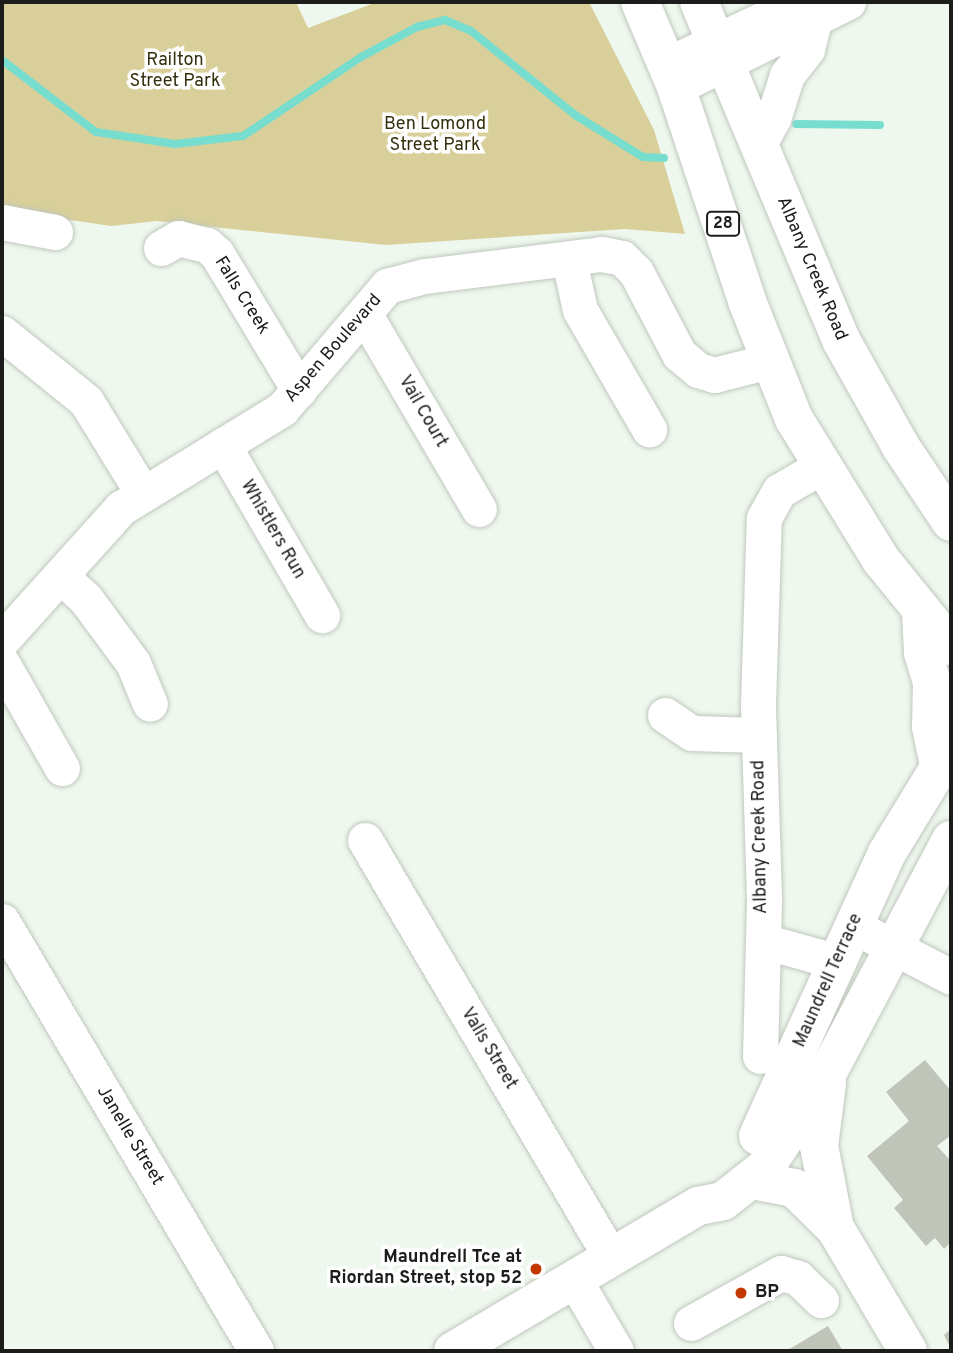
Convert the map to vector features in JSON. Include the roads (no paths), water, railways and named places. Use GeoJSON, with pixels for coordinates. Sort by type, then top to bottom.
{"type":"FeatureCollection","features":[{"type":"Feature","properties":{"kind":"main road","name":"28"},"geometry":{"type":"LineString","coordinates":[[640,2],[672,75],[769,361],[820,467],[921,612],[951,646]]}},
{"type":"Feature","properties":{"kind":"main road","name":"Albany Creek Road"},"geometry":{"type":"LineString","coordinates":[[699,2],[853,364],[951,522]]}},
{"type":"Feature","properties":{"kind":"main road"},"geometry":{"type":"LineString","coordinates":[[921,612],[923,653],[932,683],[931,727],[945,757]]}},
{"type":"Feature","properties":{"kind":"main road","name":"Maundrell Terrace"},"geometry":{"type":"LineString","coordinates":[[698,1206],[712,1184],[747,1152],[764,1126],[902,823],[945,757]]}},
{"type":"Feature","properties":{"kind":"main road","name":"Maundrell Terrace"},"geometry":{"type":"LineString","coordinates":[[453,1351],[698,1206],[723,1201],[752,1180],[775,1156],[810,1094],[827,1074],[951,840]]}},
{"type":"Feature","properties":{"kind":"main road"},"geometry":{"type":"LineString","coordinates":[[827,1074],[819,1146],[835,1228]]}},
{"type":"Feature","properties":{"kind":"main road"},"geometry":{"type":"LineString","coordinates":[[752,1180],[794,1188],[835,1228],[908,1351]]}},
{"type":"Feature","properties":{"kind":"street"},"geometry":{"type":"LineString","coordinates":[[672,75],[722,52],[799,7],[848,2]]}},
{"type":"Feature","properties":{"kind":"street"},"geometry":{"type":"LineString","coordinates":[[760,144],[773,119],[787,75],[807,49],[799,7]]}},
{"type":"Feature","properties":{"kind":"street"},"geometry":{"type":"LineString","coordinates":[[2,222],[55,232]]}},
{"type":"Feature","properties":{"kind":"street","name":"Falls Creek"},"geometry":{"type":"LineString","coordinates":[[161,248],[178,238],[206,245],[217,254],[299,390]]}},
{"type":"Feature","properties":{"kind":"street","name":"Aspen Boulevard"},"geometry":{"type":"LineString","coordinates":[[2,640],[121,508],[142,492],[282,409],[387,286],[425,276],[602,254],[622,258],[636,272],[679,354],[698,370],[714,375],[769,361]]}},
{"type":"Feature","properties":{"kind":"street"},"geometry":{"type":"LineString","coordinates":[[569,260],[580,310],[649,429]]}},
{"type":"Feature","properties":{"kind":"street","name":"Vail Court"},"geometry":{"type":"LineString","coordinates":[[365,315],[479,509]]}},
{"type":"Feature","properties":{"kind":"street"},"geometry":{"type":"LineString","coordinates":[[2,333],[86,401],[142,492]]}},
{"type":"Feature","properties":{"kind":"street","name":"Whistlers Run"},"geometry":{"type":"LineString","coordinates":[[223,445],[322,615]]}},
{"type":"Feature","properties":{"kind":"street","name":"Albany Creek Road"},"geometry":{"type":"LineString","coordinates":[[760,1056],[763,941],[759,734],[765,515],[779,491],[820,467]]}},
{"type":"Feature","properties":{"kind":"street"},"geometry":{"type":"LineString","coordinates":[[61,576],[85,598],[133,663],[150,704]]}},
{"type":"Feature","properties":{"kind":"street"},"geometry":{"type":"LineString","coordinates":[[2,663],[62,768]]}},
{"type":"Feature","properties":{"kind":"street"},"geometry":{"type":"LineString","coordinates":[[665,715],[692,733],[759,734]]}},
{"type":"Feature","properties":{"kind":"street","name":"Valis Street"},"geometry":{"type":"LineString","coordinates":[[365,840],[611,1257]]}},
{"type":"Feature","properties":{"kind":"street","name":"Janelle Street"},"geometry":{"type":"LineString","coordinates":[[2,921],[256,1351]]}},
{"type":"Feature","properties":{"kind":"street"},"geometry":{"type":"LineString","coordinates":[[853,926],[951,977]]}},
{"type":"Feature","properties":{"kind":"street"},"geometry":{"type":"LineString","coordinates":[[763,941],[838,962]]}},
{"type":"Feature","properties":{"kind":"street"},"geometry":{"type":"LineString","coordinates":[[691,1323],[773,1274],[799,1278],[821,1300]]}},
{"type":"Feature","properties":{"kind":"street"},"geometry":{"type":"LineString","coordinates":[[574,1279],[616,1351]]}},
{"type":"Feature","properties":{"kind":"waterway"},"geometry":{"type":"LineString","coordinates":[[2,60],[96,132],[175,144],[243,136],[361,57],[417,27],[445,20],[471,31],[575,115],[643,157],[664,158]]}},
{"type":"Feature","properties":{"kind":"waterway"},"geometry":{"type":"LineString","coordinates":[[796,124],[880,125]]}},
{"type":"Feature","properties":{"kind":"place","name":"Maundrell Tce at Riordan Street, stop 52"},"geometry":{"type":"Point","coordinates":[536,1269]}},
{"type":"Feature","properties":{"kind":"place","name":"BP"},"geometry":{"type":"Point","coordinates":[741,1293]}},
{"type":"Feature","properties":{"kind":"park label","name":"Railton Street Park"},"geometry":{"type":"Point","coordinates":[175,72]}},
{"type":"Feature","properties":{"kind":"park label","name":"Ben Lomond Street Park"},"geometry":{"type":"Point","coordinates":[435,136]}}]}
